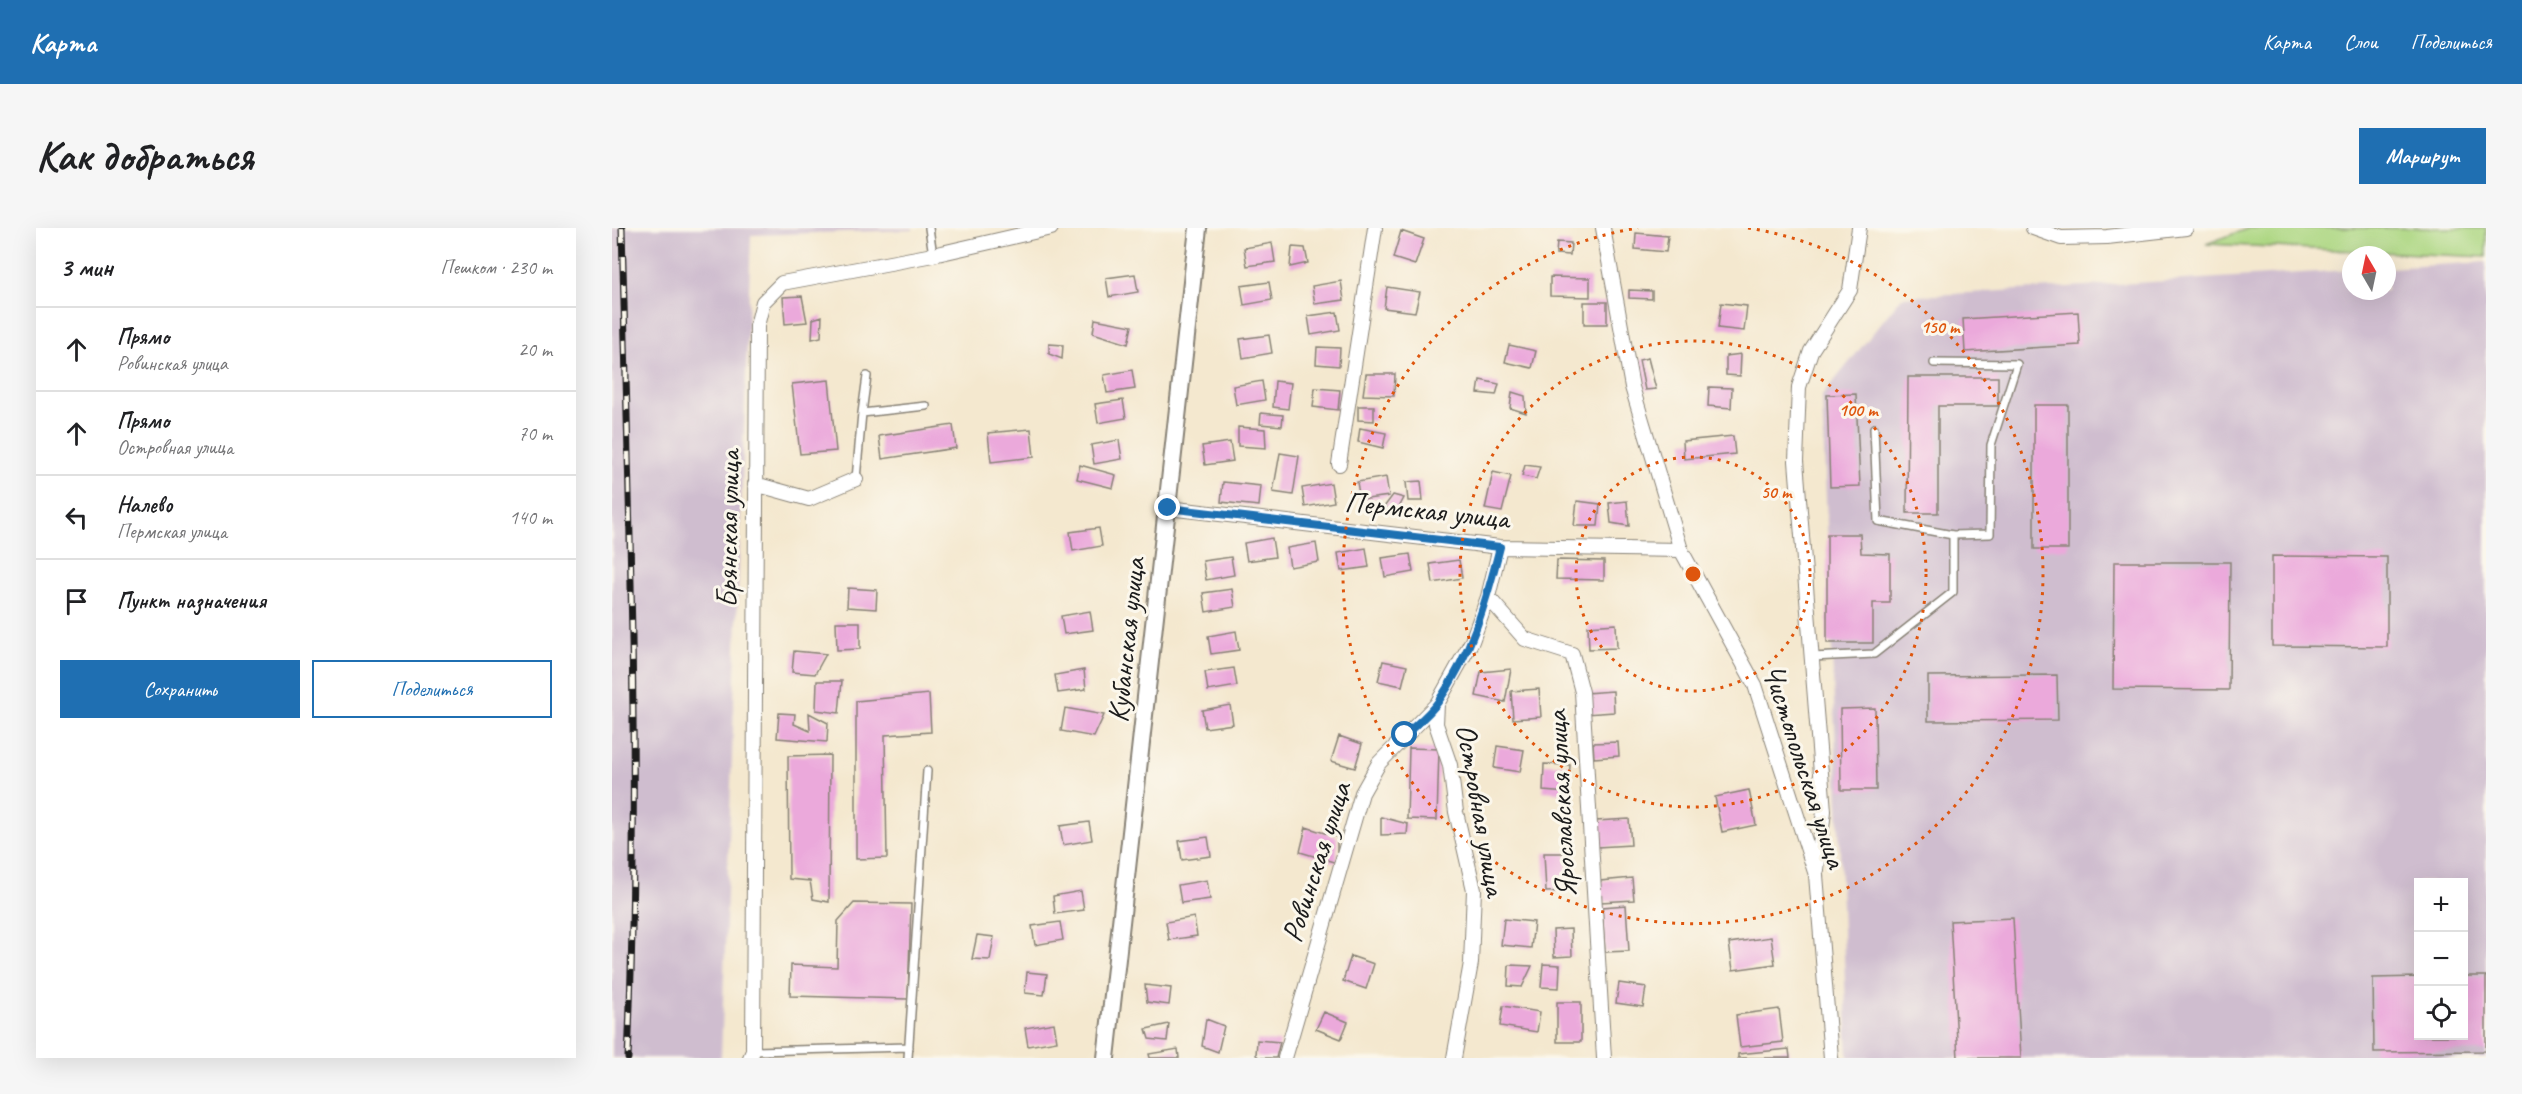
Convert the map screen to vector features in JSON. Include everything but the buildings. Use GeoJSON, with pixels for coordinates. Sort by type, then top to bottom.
{"type":"FeatureCollection","features":[{"type":"Feature","properties":{"kind":"street","name":"Брянская улица"},"geometry":{"type":"LineString","coordinates":[[751,1054],[755,484],[758,326],[763,302],[782,283],[933,255],[1051,228]]}},
{"type":"Feature","properties":{"kind":"street","name":"Кубанская улица"},"geometry":{"type":"LineString","coordinates":[[1106,1058],[1198,228]]}},
{"type":"Feature","properties":{"kind":"street"},"geometry":{"type":"LineString","coordinates":[[1339,464],[1375,228]]}},
{"type":"Feature","properties":{"kind":"street","name":"Чистопольская улица"},"geometry":{"type":"LineString","coordinates":[[1603,228],[1632,387],[1681,550],[1755,685],[1816,875],[1832,1058]]}},
{"type":"Feature","properties":{"kind":"street"},"geometry":{"type":"LineString","coordinates":[[1816,875],[1824,811],[1796,461],[1799,387],[1811,351],[1850,290],[1859,228]]}},
{"type":"Feature","properties":{"kind":"street"},"geometry":{"type":"LineString","coordinates":[[2034,228],[2061,238],[2107,237],[2186,228]]}},
{"type":"Feature","properties":{"kind":"street"},"geometry":{"type":"LineString","coordinates":[[755,484],[809,499],[856,479]]}},
{"type":"Feature","properties":{"kind":"street","name":"Пермская улица"},"geometry":{"type":"LineString","coordinates":[[1168,508],[1500,547],[1681,550]]}},
{"type":"Feature","properties":{"kind":"street","name":"Островная улица"},"geometry":{"type":"LineString","coordinates":[[1454,1058],[1471,963],[1474,890],[1456,812],[1450,765],[1436,724],[1437,704],[1472,641],[1488,597],[1500,547]]}},
{"type":"Feature","properties":{"kind":"street","name":"Ярославская улица"},"geometry":{"type":"LineString","coordinates":[[1488,597],[1525,639],[1572,654],[1581,692],[1604,1058]]}},
{"type":"Feature","properties":{"kind":"street","name":"Ровинская улица"},"geometry":{"type":"LineString","coordinates":[[1285,1058],[1362,793],[1379,763],[1437,704]]}},
{"type":"Feature","properties":{"kind":"lane"},"geometry":{"type":"LineString","coordinates":[[929,228],[933,255]]}},
{"type":"Feature","properties":{"kind":"lane"},"geometry":{"type":"LineString","coordinates":[[1874,428],[1878,521],[1953,535],[1990,534],[1991,446],[2018,364],[1934,363]]}},
{"type":"Feature","properties":{"kind":"lane"},"geometry":{"type":"LineString","coordinates":[[856,479],[867,376]]}},
{"type":"Feature","properties":{"kind":"lane"},"geometry":{"type":"LineString","coordinates":[[862,413],[926,406]]}},
{"type":"Feature","properties":{"kind":"lane"},"geometry":{"type":"LineString","coordinates":[[1812,657],[1874,654],[1953,592],[1953,535]]}},
{"type":"Feature","properties":{"kind":"lane"},"geometry":{"type":"LineString","coordinates":[[908,1058],[927,771]]}},
{"type":"Feature","properties":{"kind":"lane"},"geometry":{"type":"LineString","coordinates":[[751,1054],[909,1047]]}},
{"type":"Feature","properties":{"kind":"shaded area"},"geometry":{"type":"Polygon","coordinates":[[[612,228],[913,228],[913,230],[751,235],[721,1058],[612,1058],[612,228]]]}},
{"type":"Feature","properties":{"kind":"shaded area"},"geometry":{"type":"Polygon","coordinates":[[[2486,262],[2486,1058],[1848,1058],[1822,396],[1902,297],[2342,271],[2342,300],[2396,300],[2396,267],[2486,262]]]}},
{"type":"Feature","properties":{"kind":"green space"},"geometry":{"type":"Polygon","coordinates":[[[2249,228],[2486,228],[2486,257],[2396,253],[2396,246],[2342,246],[2342,250],[2206,244],[2249,228]]]}},
{"type":"Feature","properties":{"kind":"railway"},"geometry":{"type":"LineString","coordinates":[[622,228],[633,747],[628,1058]]}},
{"type":"Feature","properties":{"kind":"route"},"geometry":{"type":"LineString","coordinates":[[1168,508],[1500,547],[1488,597],[1472,641],[1437,704],[1405,735]]}}]}
